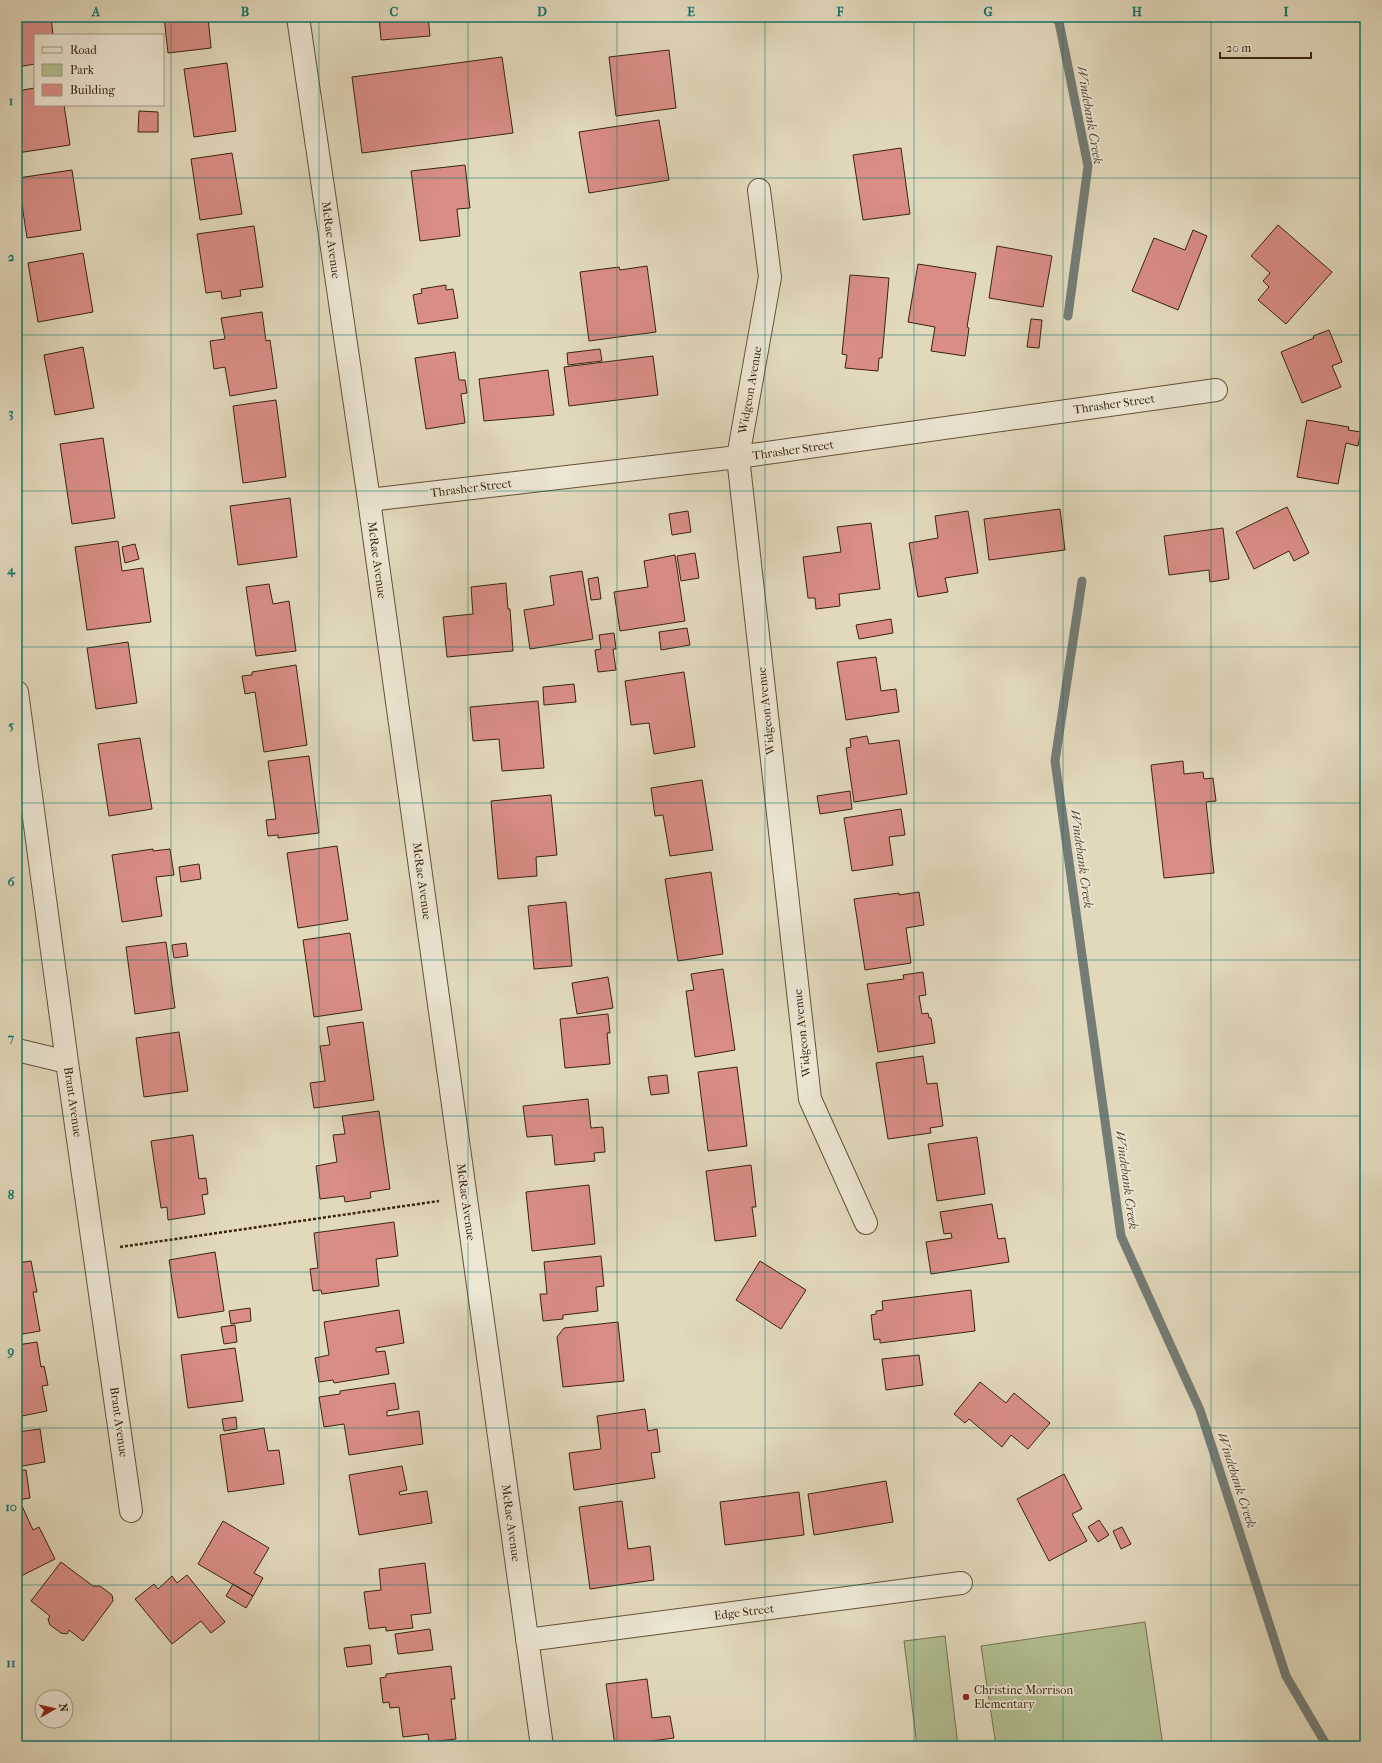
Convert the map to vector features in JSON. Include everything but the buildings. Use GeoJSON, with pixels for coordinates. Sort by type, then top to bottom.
{"type":"FeatureCollection","features":[{"type":"Feature","properties":{"kind":"street","name":"McRae Avenue"},"geometry":{"type":"LineString","coordinates":[[298,17],[368,500],[542,1746]]}},
{"type":"Feature","properties":{"kind":"street","name":"Widgeon Avenue"},"geometry":{"type":"LineString","coordinates":[[759,190],[770,277],[738,457],[810,1099],[866,1222]]}},
{"type":"Feature","properties":{"kind":"street","name":"Thrasher Street"},"geometry":{"type":"LineString","coordinates":[[368,500],[738,457],[1216,390]]}},
{"type":"Feature","properties":{"kind":"street","name":"Brant Avenue"},"geometry":{"type":"LineString","coordinates":[[17,692],[67,1062],[131,1511]]}},
{"type":"Feature","properties":{"kind":"street"},"geometry":{"type":"LineString","coordinates":[[17,1050],[67,1062]]}},
{"type":"Feature","properties":{"kind":"street","name":"Edge Street"},"geometry":{"type":"LineString","coordinates":[[527,1640],[961,1583]]}},
{"type":"Feature","properties":{"kind":"path"},"geometry":{"type":"LineString","coordinates":[[94,1251],[466,1197]]}},
{"type":"Feature","properties":{"kind":"green space"},"geometry":{"type":"Polygon","coordinates":[[[1145,1622],[1163,1746],[996,1746],[981,1646],[1145,1622]]]}},
{"type":"Feature","properties":{"kind":"green space"},"geometry":{"type":"Polygon","coordinates":[[[945,1636],[958,1746],[917,1746],[904,1641],[945,1636]]]}},
{"type":"Feature","properties":{"kind":"waterway","name":"Windebank Creek"},"geometry":{"type":"LineString","coordinates":[[1054,17],[1059,22],[1088,166],[1068,316]]}},
{"type":"Feature","properties":{"kind":"waterway","name":"Windebank Creek"},"geometry":{"type":"LineString","coordinates":[[1082,581],[1055,761],[1121,1236],[1200,1410],[1286,1676],[1327,1746]]}},
{"type":"Feature","properties":{"kind":"place","name":"Christine Morrison Elementary"},"geometry":{"type":"Point","coordinates":[966,1697]}}]}
